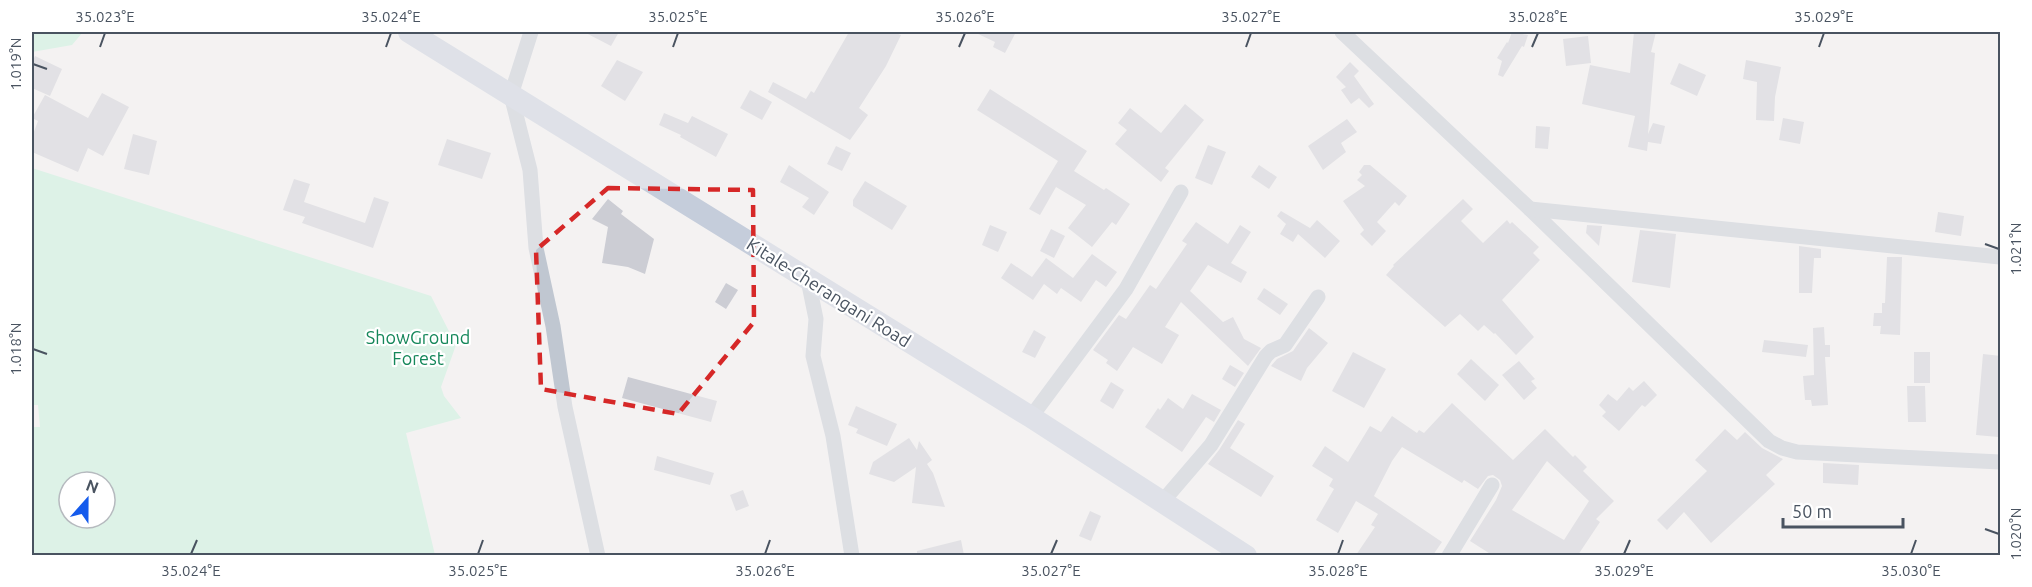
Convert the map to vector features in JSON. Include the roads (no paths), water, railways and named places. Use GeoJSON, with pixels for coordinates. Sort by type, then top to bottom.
{"type":"FeatureCollection","features":[{"type":"Feature","properties":{"kind":"main road","name":"Kitale-Cherangani Road"},"geometry":{"type":"LineString","coordinates":[[410,32],[1031,417],[1246,555]]}},
{"type":"Feature","properties":{"kind":"street"},"geometry":{"type":"LineString","coordinates":[[531,32],[511,94],[530,170],[536,248],[553,326],[565,407],[598,555]]}},
{"type":"Feature","properties":{"kind":"street"},"geometry":{"type":"LineString","coordinates":[[1342,32],[1530,209],[1769,441],[1797,452],[2001,462]]}},
{"type":"Feature","properties":{"kind":"street"},"geometry":{"type":"LineString","coordinates":[[1031,417],[1126,289],[1181,192]]}},
{"type":"Feature","properties":{"kind":"street"},"geometry":{"type":"LineString","coordinates":[[1530,209],[2001,257]]}},
{"type":"Feature","properties":{"kind":"street"},"geometry":{"type":"LineString","coordinates":[[808,280],[816,319],[813,356],[833,436],[852,555]]}},
{"type":"Feature","properties":{"kind":"street"},"geometry":{"type":"LineString","coordinates":[[1162,501],[1211,445],[1266,356],[1271,351],[1285,345],[1318,297]]}},
{"type":"Feature","properties":{"kind":"street"},"geometry":{"type":"LineString","coordinates":[[1449,555],[1492,485]]}},
{"type":"Feature","properties":{"kind":"park label","name":"ShowGround Forest"},"geometry":{"type":"Point","coordinates":[418,347]}}]}
